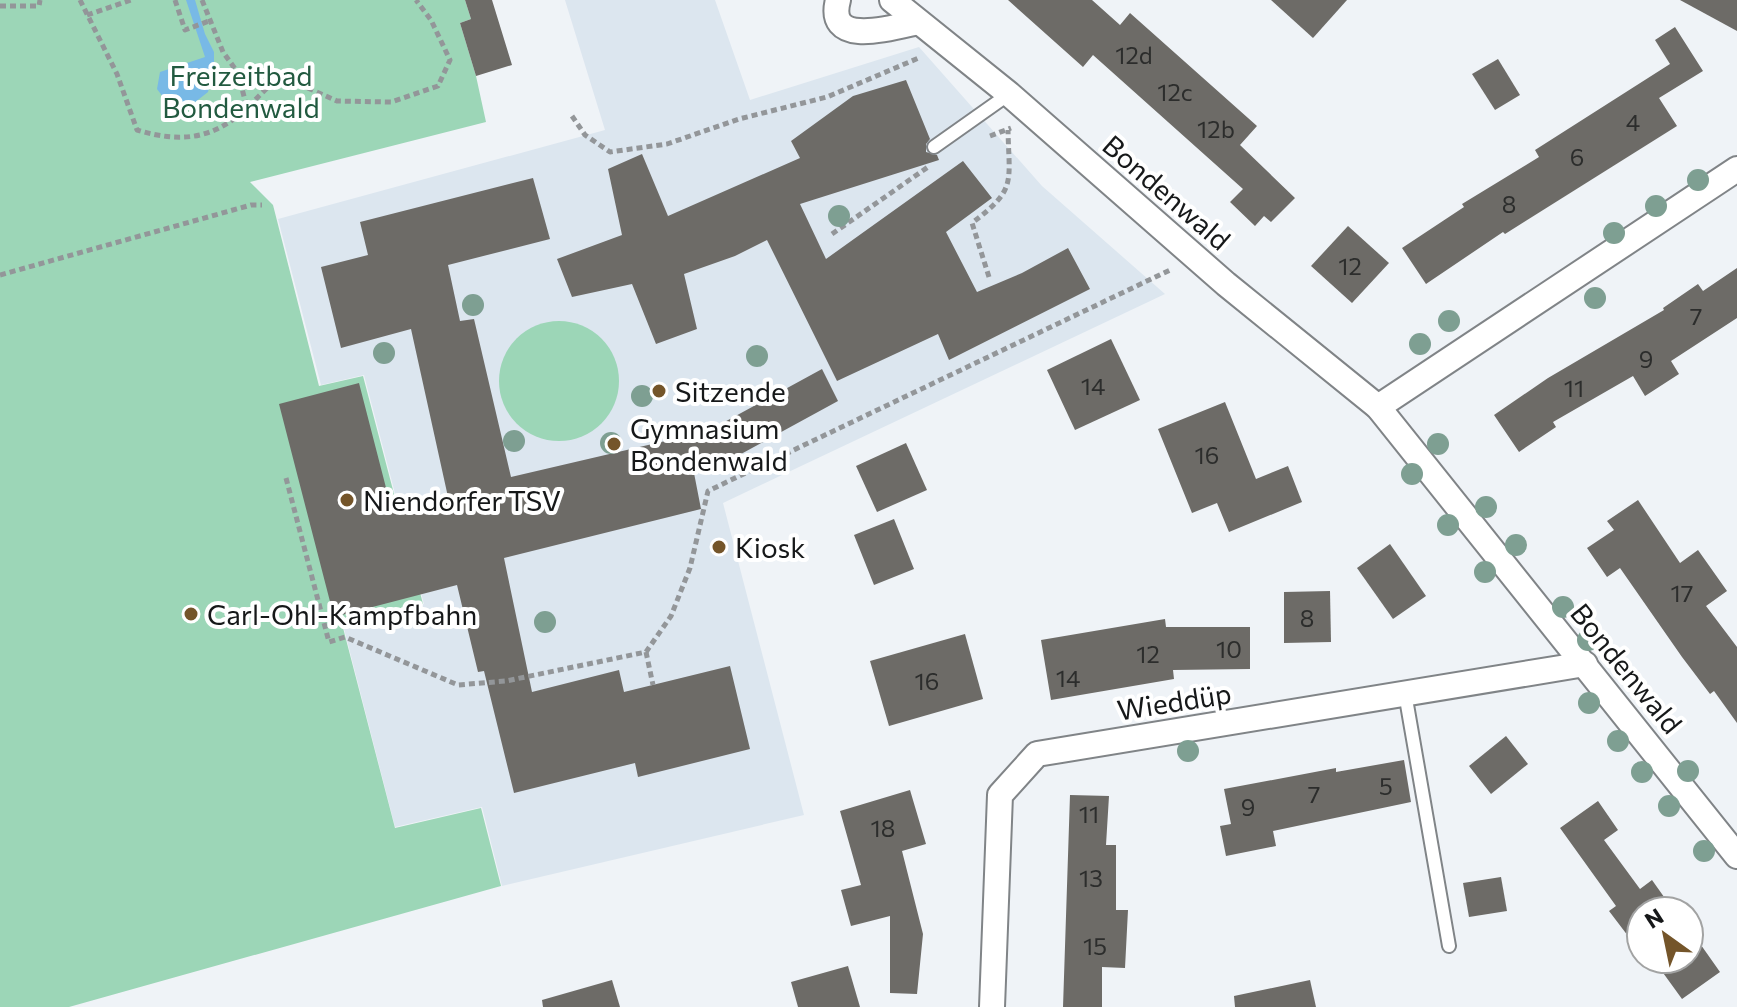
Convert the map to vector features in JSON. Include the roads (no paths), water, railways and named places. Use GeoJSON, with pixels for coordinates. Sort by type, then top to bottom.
{"type":"FeatureCollection","features":[{"type":"Feature","properties":{"kind":"street"},"geometry":{"type":"LineString","coordinates":[[838,0],[836,9],[841,22],[853,32],[865,33],[918,22]]}},
{"type":"Feature","properties":{"kind":"street","name":"Bondenwald"},"geometry":{"type":"LineString","coordinates":[[892,0],[1009,94],[1196,258],[1378,407],[1737,856]]}},
{"type":"Feature","properties":{"kind":"street"},"geometry":{"type":"LineString","coordinates":[[1378,407],[1737,169]]}},
{"type":"Feature","properties":{"kind":"street","name":"Wieddüp"},"geometry":{"type":"LineString","coordinates":[[992,1007],[1000,795],[1037,754],[1585,664]]}},
{"type":"Feature","properties":{"kind":"lane"},"geometry":{"type":"LineString","coordinates":[[934,147],[1009,94]]}},
{"type":"Feature","properties":{"kind":"lane"},"geometry":{"type":"LineString","coordinates":[[1405,693],[1449,946]]}},
{"type":"Feature","properties":{"kind":"water"},"geometry":{"type":"Polygon","coordinates":[[[186,0],[195,0],[214,52],[214,70],[208,92],[194,103],[169,105],[157,89],[160,72],[205,57],[186,0]]]}},
{"type":"Feature","properties":{"kind":"place","name":"Sitzende"},"geometry":{"type":"Point","coordinates":[659,391]}},
{"type":"Feature","properties":{"kind":"place","name":"Gymnasium Bondenwald"},"geometry":{"type":"Point","coordinates":[614,444]}},
{"type":"Feature","properties":{"kind":"place","name":"Niendorfer TSV"},"geometry":{"type":"Point","coordinates":[347,500]}},
{"type":"Feature","properties":{"kind":"place","name":"Kiosk"},"geometry":{"type":"Point","coordinates":[719,547]}},
{"type":"Feature","properties":{"kind":"place","name":"Carl-Ohl-Kampfbahn"},"geometry":{"type":"Point","coordinates":[191,614]}},
{"type":"Feature","properties":{"kind":"park label","name":"Freizeitbad Bondenwald"},"geometry":{"type":"Point","coordinates":[241,91]}}]}
